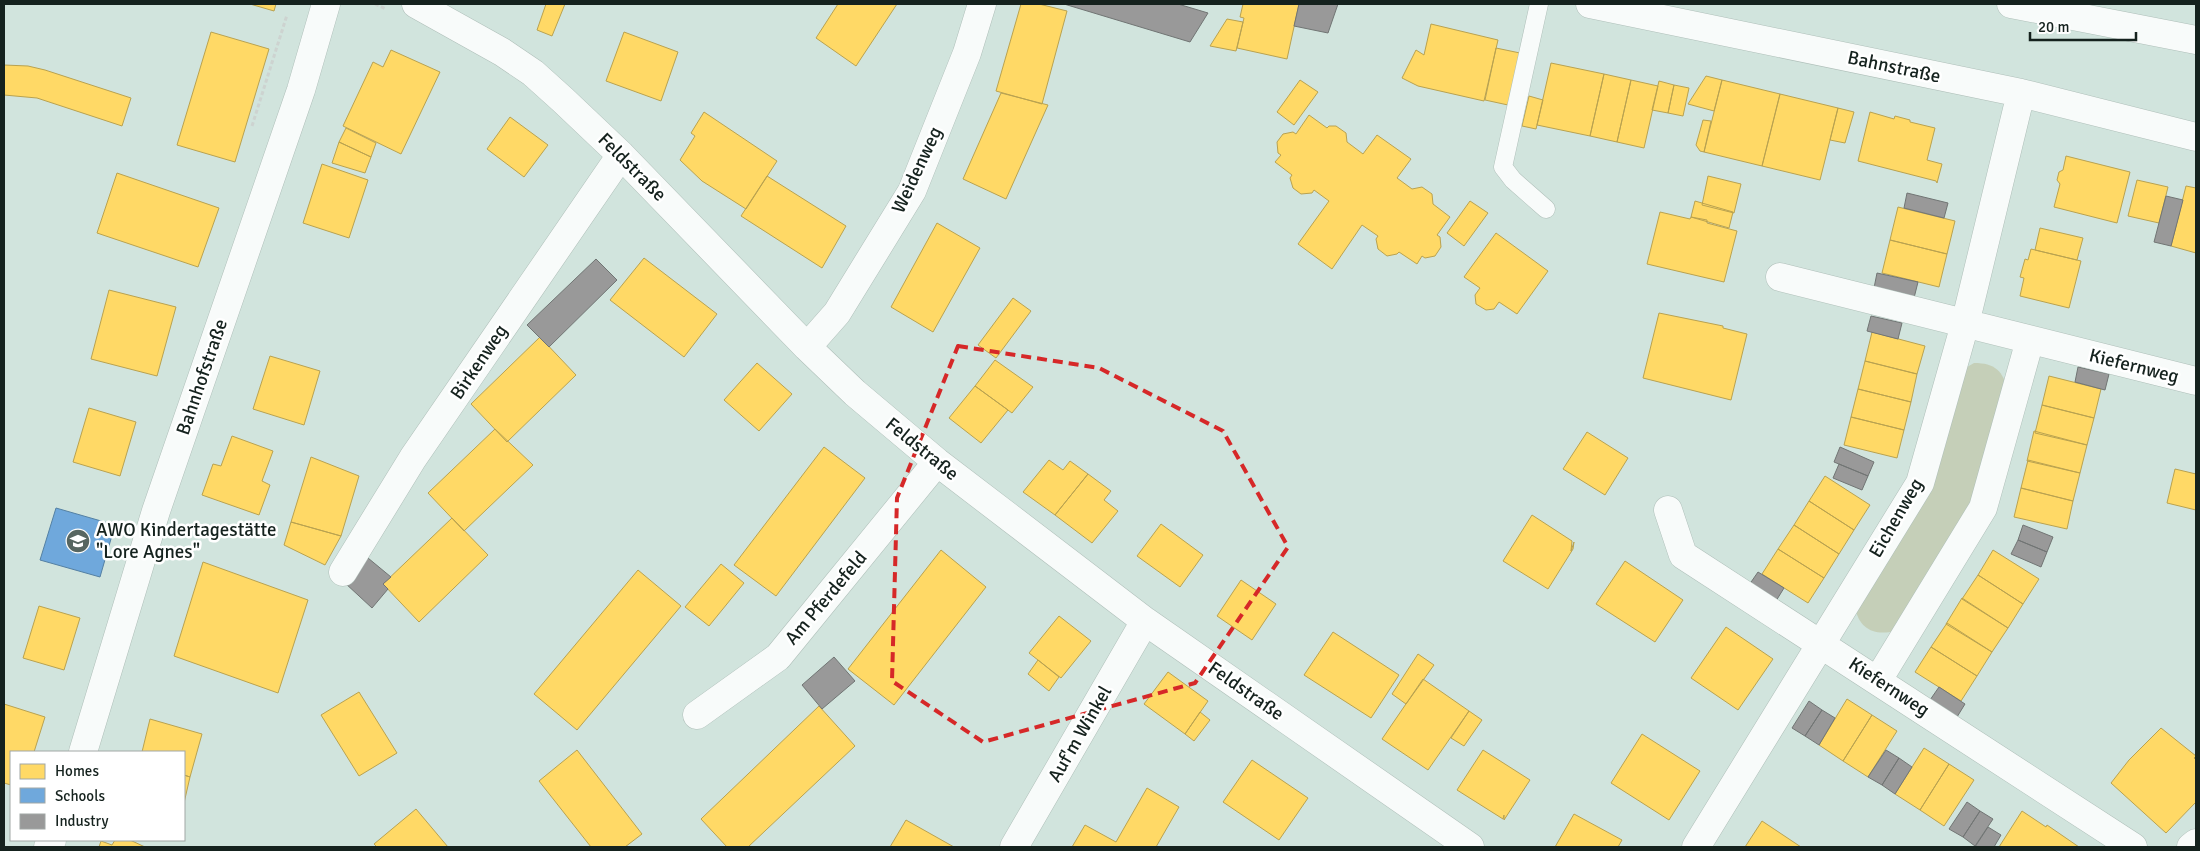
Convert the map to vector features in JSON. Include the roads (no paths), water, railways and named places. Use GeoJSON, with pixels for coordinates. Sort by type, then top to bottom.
{"type":"FeatureCollection","features":[{"type":"Feature","properties":{"kind":"street","name":"Bahnhofstraße"},"geometry":{"type":"LineString","coordinates":[[83,751],[156,510],[301,90],[326,4]]}},
{"type":"Feature","properties":{"kind":"street","name":"Feldstraße"},"geometry":{"type":"LineString","coordinates":[[416,4],[502,52],[533,73],[621,155],[807,347],[855,393],[936,462],[1145,621],[1470,847]]}},
{"type":"Feature","properties":{"kind":"street","name":"Weidenweg"},"geometry":{"type":"LineString","coordinates":[[807,347],[837,313],[912,191],[967,53],[982,4]]}},
{"type":"Feature","properties":{"kind":"street","name":"Bahnstraße"},"geometry":{"type":"LineString","coordinates":[[1590,4],[2021,93],[2196,137]]}},
{"type":"Feature","properties":{"kind":"street"},"geometry":{"type":"LineString","coordinates":[[2011,4],[2196,40]]}},
{"type":"Feature","properties":{"kind":"street","name":"Eichenweg"},"geometry":{"type":"LineString","coordinates":[[1696,847],[1920,483],[1965,324],[2021,93]]}},
{"type":"Feature","properties":{"kind":"street","name":"Birkenweg"},"geometry":{"type":"LineString","coordinates":[[343,572],[414,458],[621,155]]}},
{"type":"Feature","properties":{"kind":"street","name":"Kiefernweg"},"geometry":{"type":"LineString","coordinates":[[1780,277],[2196,382]]}},
{"type":"Feature","properties":{"kind":"street"},"geometry":{"type":"LineString","coordinates":[[1878,680],[1983,508],[2030,340]]}},
{"type":"Feature","properties":{"kind":"street","name":"Am Pferdefeld"},"geometry":{"type":"LineString","coordinates":[[697,715],[778,657],[936,462]]}},
{"type":"Feature","properties":{"kind":"street","name":"Kiefernweg"},"geometry":{"type":"LineString","coordinates":[[1668,510],[1683,555],[2133,847]]}},
{"type":"Feature","properties":{"kind":"street","name":"Auf'm Winkel"},"geometry":{"type":"LineString","coordinates":[[1014,847],[1145,621]]}},
{"type":"Feature","properties":{"kind":"street"},"geometry":{"type":"LineString","coordinates":[[2191,847],[2196,843]]}},
{"type":"Feature","properties":{"kind":"lane"},"geometry":{"type":"LineString","coordinates":[[1539,4],[1503,166],[1513,180],[1546,209]]}},
{"type":"Feature","properties":{"kind":"place","name":"AWO Kindertagestätte \"Lore Agnes\""},"geometry":{"type":"Point","coordinates":[78,541]}}]}
